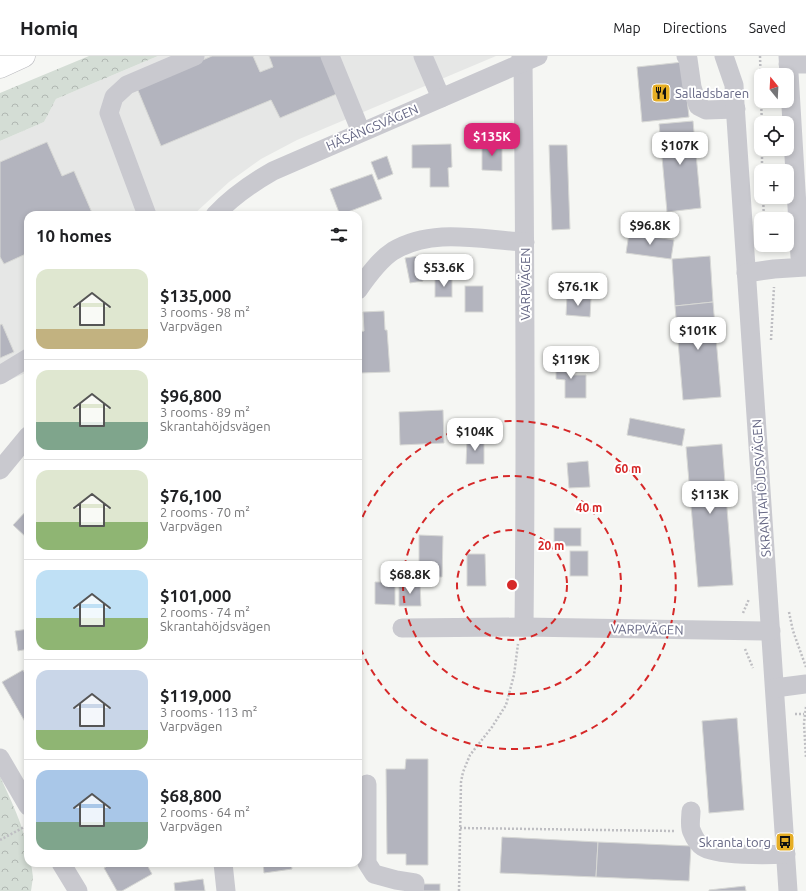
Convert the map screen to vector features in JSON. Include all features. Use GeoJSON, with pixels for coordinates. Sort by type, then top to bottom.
{"type":"FeatureCollection","features":[{"type":"Feature","properties":{"kind":"highway"},"geometry":{"type":"LineString","coordinates":[[0,67],[24,56]]}},
{"type":"Feature","properties":{"kind":"street"},"geometry":{"type":"LineString","coordinates":[[146,211],[109,113],[114,97],[127,85],[195,56]]}},
{"type":"Feature","properties":{"kind":"street"},"geometry":{"type":"LineString","coordinates":[[330,56],[361,132]]}},
{"type":"Feature","properties":{"kind":"street"},"geometry":{"type":"LineString","coordinates":[[423,56],[441,98]]}},
{"type":"Feature","properties":{"kind":"street"},"geometry":{"type":"LineString","coordinates":[[686,56],[688,59],[692,87],[698,106],[706,110],[736,109]]}},
{"type":"Feature","properties":{"kind":"street","name":"SKRANTAHÖJDSVÄGEN"},"geometry":{"type":"LineString","coordinates":[[724,56],[734,85],[736,109],[788,891]]}},
{"type":"Feature","properties":{"kind":"street","name":"SKRANTAHÖJDSVÄGEN"},"geometry":{"type":"LineString","coordinates":[[734,85],[739,56]]}},
{"type":"Feature","properties":{"kind":"street","name":"HÄSÄNGSVÄGEN"},"geometry":{"type":"LineString","coordinates":[[219,211],[249,185],[273,171],[441,98],[527,58]]}},
{"type":"Feature","properties":{"kind":"street","name":"VARPVÄGEN"},"geometry":{"type":"LineString","coordinates":[[524,627],[527,58]]}},
{"type":"Feature","properties":{"kind":"street"},"geometry":{"type":"LineString","coordinates":[[794,61],[800,257],[806,262]]}},
{"type":"Feature","properties":{"kind":"street"},"geometry":{"type":"LineString","coordinates":[[362,285],[373,270],[392,252],[412,242],[437,237],[461,237],[525,242]]}},
{"type":"Feature","properties":{"kind":"street"},"geometry":{"type":"LineString","coordinates":[[746,273],[806,267]]}},
{"type":"Feature","properties":{"kind":"street"},"geometry":{"type":"LineString","coordinates":[[0,375],[24,360]]}},
{"type":"Feature","properties":{"kind":"street"},"geometry":{"type":"LineString","coordinates":[[0,470],[24,441]]}},
{"type":"Feature","properties":{"kind":"street","name":"VARPVÄGEN"},"geometry":{"type":"LineString","coordinates":[[402,628],[524,627],[771,631]]}},
{"type":"Feature","properties":{"kind":"street"},"geometry":{"type":"LineString","coordinates":[[775,688],[806,684]]}},
{"type":"Feature","properties":{"kind":"street"},"geometry":{"type":"LineString","coordinates":[[0,758],[24,799]]}},
{"type":"Feature","properties":{"kind":"street"},"geometry":{"type":"LineString","coordinates":[[367,784],[367,863],[374,874],[415,883],[414,891]]}},
{"type":"Feature","properties":{"kind":"street"},"geometry":{"type":"LineString","coordinates":[[691,811],[691,831],[703,848],[722,853],[772,855],[786,854]]}},
{"type":"Feature","properties":{"kind":"street"},"geometry":{"type":"LineString","coordinates":[[63,867],[78,891]]}},
{"type":"Feature","properties":{"kind":"street"},"geometry":{"type":"LineString","coordinates":[[223,867],[226,891]]}},
{"type":"Feature","properties":{"kind":"path"},"geometry":{"type":"LineString","coordinates":[[760,56],[760,68]]}},
{"type":"Feature","properties":{"kind":"path"},"geometry":{"type":"LineString","coordinates":[[771,348],[774,269]]}},
{"type":"Feature","properties":{"kind":"path"},"geometry":{"type":"LineString","coordinates":[[789,609],[793,631],[806,669]]}},
{"type":"Feature","properties":{"kind":"path"},"geometry":{"type":"LineString","coordinates":[[459,891],[461,782],[463,772],[470,755],[492,727],[506,705],[514,675],[518,644],[524,627]]}},
{"type":"Feature","properties":{"kind":"path"},"geometry":{"type":"LineString","coordinates":[[806,707],[804,723],[806,758]]}},
{"type":"Feature","properties":{"kind":"path"},"geometry":{"type":"LineString","coordinates":[[0,840],[24,828]]}},
{"type":"Feature","properties":{"kind":"path"},"geometry":{"type":"LineString","coordinates":[[460,828],[691,831]]}},
{"type":"Feature","properties":{"kind":"shaded area"},"geometry":{"type":"Polygon","coordinates":[[[158,56],[496,56],[297,140],[261,159],[229,182],[197,211],[24,211],[24,374],[0,384],[0,141],[44,122],[56,99],[158,56]]]}},
{"type":"Feature","properties":{"kind":"green space"},"geometry":{"type":"Polygon","coordinates":[[[89,56],[158,56],[56,99],[44,122],[0,141],[0,93],[89,56]]]}},
{"type":"Feature","properties":{"kind":"green space"},"geometry":{"type":"Polygon","coordinates":[[[0,776],[18,818],[24,836],[24,867],[32,867],[33,877],[31,891],[0,891],[0,776]]]}},
{"type":"Feature","properties":{"kind":"building"},"geometry":{"type":"Polygon","coordinates":[[[212,56],[253,56],[260,72],[273,67],[269,56],[323,56],[339,93],[280,118],[271,100],[161,146],[137,88],[212,56]]]}},
{"type":"Feature","properties":{"kind":"building"},"geometry":{"type":"Polygon","coordinates":[[[683,62],[689,117],[642,122],[637,67],[683,62]]]}},
{"type":"Feature","properties":{"kind":"building"},"geometry":{"type":"Polygon","coordinates":[[[693,121],[701,208],[667,212],[659,124],[693,121]]]}},
{"type":"Feature","properties":{"kind":"building"},"geometry":{"type":"Polygon","coordinates":[[[47,142],[62,176],[74,171],[91,211],[24,211],[24,255],[4,264],[0,257],[0,162],[47,142]]]}},
{"type":"Feature","properties":{"kind":"building"},"geometry":{"type":"Polygon","coordinates":[[[482,143],[502,143],[502,171],[482,170],[482,143]]]}},
{"type":"Feature","properties":{"kind":"building"},"geometry":{"type":"Polygon","coordinates":[[[451,144],[452,167],[448,168],[449,187],[430,187],[430,168],[412,168],[412,145],[451,144]]]}},
{"type":"Feature","properties":{"kind":"building"},"geometry":{"type":"Polygon","coordinates":[[[549,145],[567,145],[570,229],[552,230],[549,145]]]}},
{"type":"Feature","properties":{"kind":"building"},"geometry":{"type":"Polygon","coordinates":[[[387,156],[393,174],[378,180],[371,162],[387,156]]]}},
{"type":"Feature","properties":{"kind":"building"},"geometry":{"type":"Polygon","coordinates":[[[372,174],[382,199],[350,211],[338,211],[330,189],[372,174]]]}},
{"type":"Feature","properties":{"kind":"building"},"geometry":{"type":"Polygon","coordinates":[[[629,233],[674,240],[671,259],[626,253],[629,233]]]}},
{"type":"Feature","properties":{"kind":"building"},"geometry":{"type":"Polygon","coordinates":[[[418,256],[423,281],[410,283],[405,258],[418,256]]]}},
{"type":"Feature","properties":{"kind":"building"},"geometry":{"type":"Polygon","coordinates":[[[710,256],[713,302],[675,306],[672,259],[710,256]]]}},
{"type":"Feature","properties":{"kind":"building"},"geometry":{"type":"Polygon","coordinates":[[[435,279],[452,279],[452,297],[435,297],[435,279]]]}},
{"type":"Feature","properties":{"kind":"building"},"geometry":{"type":"Polygon","coordinates":[[[465,286],[483,286],[483,312],[465,312],[465,286]]]}},
{"type":"Feature","properties":{"kind":"building"},"geometry":{"type":"Polygon","coordinates":[[[567,296],[591,299],[590,317],[566,315],[567,296]]]}},
{"type":"Feature","properties":{"kind":"building"},"geometry":{"type":"Polygon","coordinates":[[[713,302],[721,397],[683,400],[675,306],[713,302]]]}},
{"type":"Feature","properties":{"kind":"building"},"geometry":{"type":"Polygon","coordinates":[[[384,311],[390,372],[362,373],[362,331],[364,331],[363,312],[384,311]]]}},
{"type":"Feature","properties":{"kind":"building"},"geometry":{"type":"Polygon","coordinates":[[[2,324],[14,352],[0,358],[0,325],[2,324]]]}},
{"type":"Feature","properties":{"kind":"building"},"geometry":{"type":"Polygon","coordinates":[[[556,361],[573,361],[572,375],[586,375],[586,398],[565,398],[565,380],[556,379],[556,361]]]}},
{"type":"Feature","properties":{"kind":"building"},"geometry":{"type":"Polygon","coordinates":[[[443,410],[444,443],[400,445],[399,412],[443,410]]]}},
{"type":"Feature","properties":{"kind":"building"},"geometry":{"type":"Polygon","coordinates":[[[630,418],[685,429],[682,446],[627,435],[630,418]]]}},
{"type":"Feature","properties":{"kind":"building"},"geometry":{"type":"Polygon","coordinates":[[[467,440],[484,441],[484,464],[466,464],[467,440]]]}},
{"type":"Feature","properties":{"kind":"building"},"geometry":{"type":"Polygon","coordinates":[[[722,444],[733,585],[698,587],[686,447],[722,444]]]}},
{"type":"Feature","properties":{"kind":"building"},"geometry":{"type":"Polygon","coordinates":[[[588,461],[590,487],[569,488],[567,463],[588,461]]]}},
{"type":"Feature","properties":{"kind":"building"},"geometry":{"type":"Polygon","coordinates":[[[24,513],[24,535],[13,525],[24,513]]]}},
{"type":"Feature","properties":{"kind":"building"},"geometry":{"type":"Polygon","coordinates":[[[554,528],[581,528],[581,546],[554,546],[554,528]]]}},
{"type":"Feature","properties":{"kind":"building"},"geometry":{"type":"Polygon","coordinates":[[[419,535],[443,536],[442,577],[419,577],[419,535]]]}},
{"type":"Feature","properties":{"kind":"building"},"geometry":{"type":"Polygon","coordinates":[[[570,551],[588,551],[588,576],[570,576],[570,551]]]}},
{"type":"Feature","properties":{"kind":"building"},"geometry":{"type":"Polygon","coordinates":[[[467,554],[485,554],[486,586],[467,586],[467,554]]]}},
{"type":"Feature","properties":{"kind":"building"},"geometry":{"type":"Polygon","coordinates":[[[375,582],[395,582],[395,605],[375,604],[375,582]]]}},
{"type":"Feature","properties":{"kind":"building"},"geometry":{"type":"Polygon","coordinates":[[[399,583],[420,583],[421,606],[399,606],[399,583]]]}},
{"type":"Feature","properties":{"kind":"building"},"geometry":{"type":"Polygon","coordinates":[[[24,630],[24,650],[18,651],[15,631],[24,630]]]}},
{"type":"Feature","properties":{"kind":"building"},"geometry":{"type":"Polygon","coordinates":[[[23,670],[24,720],[2,682],[23,670]]]}},
{"type":"Feature","properties":{"kind":"building"},"geometry":{"type":"Polygon","coordinates":[[[737,718],[744,810],[709,813],[702,721],[737,718]]]}},
{"type":"Feature","properties":{"kind":"building"},"geometry":{"type":"Polygon","coordinates":[[[406,759],[428,759],[428,865],[406,865],[406,854],[387,854],[386,769],[405,769],[406,759]]]}},
{"type":"Feature","properties":{"kind":"building"},"geometry":{"type":"Polygon","coordinates":[[[502,837],[598,842],[596,877],[500,873],[502,837]]]}},
{"type":"Feature","properties":{"kind":"building"},"geometry":{"type":"Polygon","coordinates":[[[598,842],[691,846],[689,881],[596,877],[598,842]]]}},
{"type":"Feature","properties":{"kind":"building"},"geometry":{"type":"Polygon","coordinates":[[[148,867],[152,874],[122,891],[117,891],[104,868],[148,867]]]}},
{"type":"Feature","properties":{"kind":"building"},"geometry":{"type":"Polygon","coordinates":[[[263,867],[292,867],[292,869],[264,873],[263,867]]]}},
{"type":"Feature","properties":{"kind":"building"},"geometry":{"type":"Polygon","coordinates":[[[203,879],[205,891],[175,891],[174,883],[203,879]]]}},
{"type":"Feature","properties":{"kind":"building"},"geometry":{"type":"Polygon","coordinates":[[[423,884],[440,884],[440,891],[423,891],[423,884]]]}},
{"type":"Feature","properties":{"kind":"building"},"geometry":{"type":"Polygon","coordinates":[[[745,886],[746,891],[709,891],[709,890],[745,886]]]}},
{"type":"Feature","properties":{"kind":"place","name":"Salladsbaren"},"geometry":{"type":"Point","coordinates":[661,93]}},
{"type":"Feature","properties":{"kind":"place","name":"Skranta torg"},"geometry":{"type":"Point","coordinates":[785,842]}}]}
